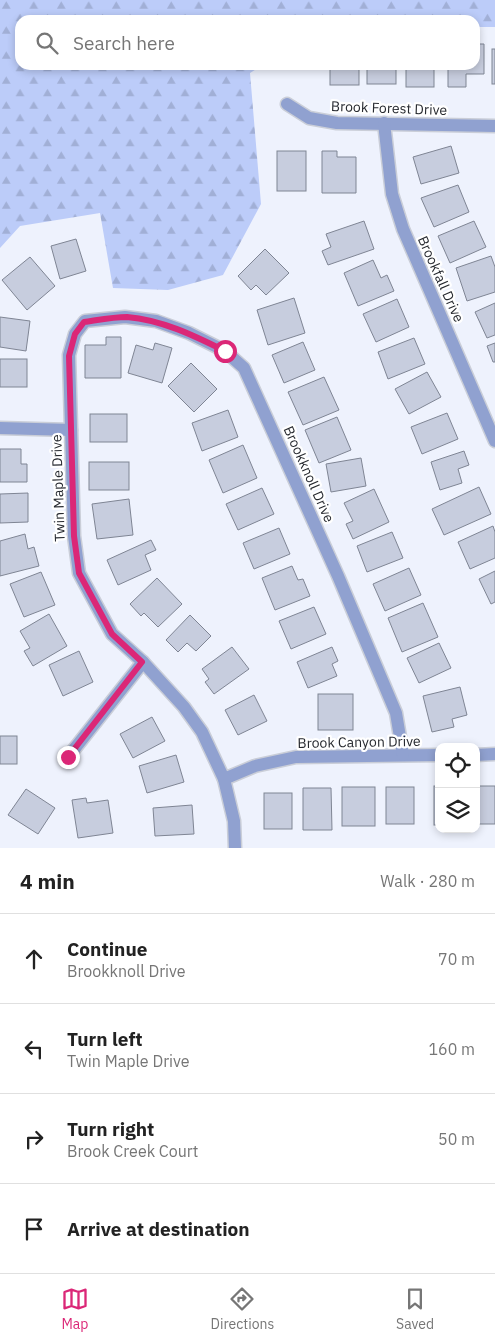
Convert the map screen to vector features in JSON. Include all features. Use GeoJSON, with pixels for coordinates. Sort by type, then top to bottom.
{"type":"FeatureCollection","features":[{"type":"Feature","properties":{"kind":"street","name":"Brook Forest Drive"},"geometry":{"type":"LineString","coordinates":[[288,104],[310,118],[337,123],[495,126]]}},
{"type":"Feature","properties":{"kind":"street","name":"Brookfall Drive"},"geometry":{"type":"LineString","coordinates":[[384,123],[392,194],[403,229],[495,440]]}},
{"type":"Feature","properties":{"kind":"street","name":"Brookknoll Drive"},"geometry":{"type":"LineString","coordinates":[[84,322],[125,317],[156,322],[190,334],[225,351],[244,368],[338,576],[396,713],[403,755]]}},
{"type":"Feature","properties":{"kind":"street","name":"Twin Maple Drive"},"geometry":{"type":"LineString","coordinates":[[84,322],[75,334],[69,356],[74,536],[79,573],[112,634],[142,662],[184,707],[202,732],[224,779],[234,821],[235,848]]}},
{"type":"Feature","properties":{"kind":"street"},"geometry":{"type":"LineString","coordinates":[[0,428],[71,430]]}},
{"type":"Feature","properties":{"kind":"street"},"geometry":{"type":"LineString","coordinates":[[68,757],[142,662]]}},
{"type":"Feature","properties":{"kind":"street"},"geometry":{"type":"LineString","coordinates":[[480,755],[495,754]]}},
{"type":"Feature","properties":{"kind":"street","name":"Brook Canyon Drive"},"geometry":{"type":"LineString","coordinates":[[224,779],[255,766],[296,757],[435,755]]}},
{"type":"Feature","properties":{"kind":"green space"},"geometry":{"type":"Polygon","coordinates":[[[0,0],[495,0],[495,27],[480,27],[480,15],[15,15],[15,70],[255,70],[250,73],[261,204],[223,275],[168,290],[113,288],[100,213],[20,226],[0,248],[0,0]]]}},
{"type":"Feature","properties":{"kind":"building"},"geometry":{"type":"Polygon","coordinates":[[[480,44],[484,44],[484,74],[466,74],[466,87],[448,87],[448,70],[480,70],[480,44]]]}},
{"type":"Feature","properties":{"kind":"building"},"geometry":{"type":"Polygon","coordinates":[[[492,49],[495,49],[495,84],[492,84],[492,49]]]}},
{"type":"Feature","properties":{"kind":"building"},"geometry":{"type":"Polygon","coordinates":[[[330,70],[359,70],[359,85],[330,85],[330,70]]]}},
{"type":"Feature","properties":{"kind":"building"},"geometry":{"type":"Polygon","coordinates":[[[367,70],[396,70],[396,84],[367,84],[367,70]]]}},
{"type":"Feature","properties":{"kind":"building"},"geometry":{"type":"Polygon","coordinates":[[[406,70],[434,70],[434,87],[406,87],[406,70]]]}},
{"type":"Feature","properties":{"kind":"building"},"geometry":{"type":"Polygon","coordinates":[[[451,146],[459,173],[421,184],[413,157],[451,146]]]}},
{"type":"Feature","properties":{"kind":"building"},"geometry":{"type":"Polygon","coordinates":[[[277,151],[306,151],[306,191],[277,191],[277,151]]]}},
{"type":"Feature","properties":{"kind":"building"},"geometry":{"type":"Polygon","coordinates":[[[322,151],[337,151],[337,157],[356,157],[356,193],[322,193],[322,151]]]}},
{"type":"Feature","properties":{"kind":"building"},"geometry":{"type":"Polygon","coordinates":[[[458,185],[469,212],[434,227],[421,198],[458,185]]]}},
{"type":"Feature","properties":{"kind":"building"},"geometry":{"type":"Polygon","coordinates":[[[364,221],[374,249],[328,265],[322,251],[331,247],[326,234],[364,221]]]}},
{"type":"Feature","properties":{"kind":"building"},"geometry":{"type":"Polygon","coordinates":[[[474,221],[486,247],[450,263],[438,236],[474,221]]]}},
{"type":"Feature","properties":{"kind":"building"},"geometry":{"type":"Polygon","coordinates":[[[76,239],[86,271],[60,279],[51,246],[76,239]]]}},
{"type":"Feature","properties":{"kind":"building"},"geometry":{"type":"Polygon","coordinates":[[[265,249],[289,273],[266,295],[256,285],[251,290],[238,276],[265,249]]]}},
{"type":"Feature","properties":{"kind":"building"},"geometry":{"type":"Polygon","coordinates":[[[491,256],[495,267],[495,292],[467,301],[456,268],[491,256]]]}},
{"type":"Feature","properties":{"kind":"building"},"geometry":{"type":"Polygon","coordinates":[[[30,257],[55,286],[27,310],[2,280],[30,257]]]}},
{"type":"Feature","properties":{"kind":"building"},"geometry":{"type":"Polygon","coordinates":[[[373,260],[381,278],[387,275],[394,291],[358,306],[344,273],[373,260]]]}},
{"type":"Feature","properties":{"kind":"building"},"geometry":{"type":"Polygon","coordinates":[[[294,298],[305,333],[268,345],[257,310],[294,298]]]}},
{"type":"Feature","properties":{"kind":"building"},"geometry":{"type":"Polygon","coordinates":[[[397,299],[409,327],[376,342],[363,314],[397,299]]]}},
{"type":"Feature","properties":{"kind":"building"},"geometry":{"type":"Polygon","coordinates":[[[495,303],[495,335],[487,338],[475,312],[495,303]]]}},
{"type":"Feature","properties":{"kind":"building"},"geometry":{"type":"Polygon","coordinates":[[[0,317],[30,321],[26,351],[0,347],[0,317]]]}},
{"type":"Feature","properties":{"kind":"building"},"geometry":{"type":"Polygon","coordinates":[[[106,337],[121,337],[121,378],[85,378],[85,345],[106,345],[106,337]]]}},
{"type":"Feature","properties":{"kind":"building"},"geometry":{"type":"Polygon","coordinates":[[[414,338],[425,364],[388,379],[378,352],[414,338]]]}},
{"type":"Feature","properties":{"kind":"building"},"geometry":{"type":"Polygon","coordinates":[[[303,342],[315,370],[284,383],[272,355],[303,342]]]}},
{"type":"Feature","properties":{"kind":"building"},"geometry":{"type":"Polygon","coordinates":[[[155,343],[172,348],[162,383],[128,373],[136,345],[153,350],[155,343]]]}},
{"type":"Feature","properties":{"kind":"building"},"geometry":{"type":"Polygon","coordinates":[[[495,343],[495,362],[493,362],[487,346],[495,343]]]}},
{"type":"Feature","properties":{"kind":"building"},"geometry":{"type":"Polygon","coordinates":[[[0,359],[27,359],[27,387],[0,387],[0,359]]]}},
{"type":"Feature","properties":{"kind":"building"},"geometry":{"type":"Polygon","coordinates":[[[191,363],[217,389],[194,412],[168,386],[191,363]]]}},
{"type":"Feature","properties":{"kind":"building"},"geometry":{"type":"Polygon","coordinates":[[[427,372],[441,397],[409,414],[395,389],[427,372]]]}},
{"type":"Feature","properties":{"kind":"building"},"geometry":{"type":"Polygon","coordinates":[[[324,377],[339,410],[303,425],[288,392],[324,377]]]}},
{"type":"Feature","properties":{"kind":"building"},"geometry":{"type":"Polygon","coordinates":[[[228,410],[238,437],[202,451],[192,423],[228,410]]]}},
{"type":"Feature","properties":{"kind":"building"},"geometry":{"type":"Polygon","coordinates":[[[447,413],[458,439],[422,454],[411,427],[447,413]]]}},
{"type":"Feature","properties":{"kind":"building"},"geometry":{"type":"Polygon","coordinates":[[[90,414],[127,414],[127,442],[90,442],[90,414]]]}},
{"type":"Feature","properties":{"kind":"building"},"geometry":{"type":"Polygon","coordinates":[[[337,417],[351,450],[319,463],[305,430],[337,417]]]}},
{"type":"Feature","properties":{"kind":"building"},"geometry":{"type":"Polygon","coordinates":[[[243,445],[257,478],[223,493],[209,460],[243,445]]]}},
{"type":"Feature","properties":{"kind":"building"},"geometry":{"type":"Polygon","coordinates":[[[0,449],[21,449],[21,464],[27,464],[27,482],[0,482],[0,449]]]}},
{"type":"Feature","properties":{"kind":"building"},"geometry":{"type":"Polygon","coordinates":[[[464,451],[469,465],[458,469],[462,483],[440,490],[431,462],[464,451]]]}},
{"type":"Feature","properties":{"kind":"building"},"geometry":{"type":"Polygon","coordinates":[[[361,458],[366,486],[331,492],[326,464],[361,458]]]}},
{"type":"Feature","properties":{"kind":"building"},"geometry":{"type":"Polygon","coordinates":[[[89,462],[129,462],[129,490],[89,490],[89,462]]]}},
{"type":"Feature","properties":{"kind":"building"},"geometry":{"type":"Polygon","coordinates":[[[479,487],[491,514],[444,535],[432,509],[479,487]]]}},
{"type":"Feature","properties":{"kind":"building"},"geometry":{"type":"Polygon","coordinates":[[[262,488],[274,514],[238,530],[226,504],[262,488]]]}},
{"type":"Feature","properties":{"kind":"building"},"geometry":{"type":"Polygon","coordinates":[[[374,489],[389,522],[353,539],[346,524],[353,521],[344,503],[374,489]]]}},
{"type":"Feature","properties":{"kind":"building"},"geometry":{"type":"Polygon","coordinates":[[[28,493],[28,522],[0,523],[0,494],[28,493]]]}},
{"type":"Feature","properties":{"kind":"building"},"geometry":{"type":"Polygon","coordinates":[[[129,499],[133,535],[97,539],[92,504],[129,499]]]}},
{"type":"Feature","properties":{"kind":"building"},"geometry":{"type":"Polygon","coordinates":[[[493,526],[495,532],[495,558],[470,569],[458,542],[493,526]]]}},
{"type":"Feature","properties":{"kind":"building"},"geometry":{"type":"Polygon","coordinates":[[[279,528],[290,554],[254,569],[243,543],[279,528]]]}},
{"type":"Feature","properties":{"kind":"building"},"geometry":{"type":"Polygon","coordinates":[[[392,532],[403,558],[367,572],[357,546],[392,532]]]}},
{"type":"Feature","properties":{"kind":"building"},"geometry":{"type":"Polygon","coordinates":[[[25,534],[28,549],[34,547],[39,566],[0,576],[0,541],[25,534]]]}},
{"type":"Feature","properties":{"kind":"building"},"geometry":{"type":"Polygon","coordinates":[[[151,540],[156,550],[145,555],[151,570],[118,585],[107,560],[151,540]]]}},
{"type":"Feature","properties":{"kind":"building"},"geometry":{"type":"Polygon","coordinates":[[[292,566],[298,580],[303,579],[310,596],[275,610],[262,578],[292,566]]]}},
{"type":"Feature","properties":{"kind":"building"},"geometry":{"type":"Polygon","coordinates":[[[409,568],[421,595],[385,611],[373,584],[409,568]]]}},
{"type":"Feature","properties":{"kind":"building"},"geometry":{"type":"Polygon","coordinates":[[[495,571],[495,602],[491,604],[479,579],[495,571]]]}},
{"type":"Feature","properties":{"kind":"building"},"geometry":{"type":"Polygon","coordinates":[[[41,572],[55,605],[24,617],[10,584],[41,572]]]}},
{"type":"Feature","properties":{"kind":"building"},"geometry":{"type":"Polygon","coordinates":[[[157,578],[182,604],[158,627],[144,613],[141,616],[130,604],[157,578]]]}},
{"type":"Feature","properties":{"kind":"building"},"geometry":{"type":"Polygon","coordinates":[[[423,603],[438,637],[402,652],[388,618],[423,603]]]}},
{"type":"Feature","properties":{"kind":"building"},"geometry":{"type":"Polygon","coordinates":[[[314,607],[326,634],[291,649],[279,621],[314,607]]]}},
{"type":"Feature","properties":{"kind":"building"},"geometry":{"type":"Polygon","coordinates":[[[49,614],[67,646],[33,666],[24,651],[30,648],[20,631],[49,614]]]}},
{"type":"Feature","properties":{"kind":"building"},"geometry":{"type":"Polygon","coordinates":[[[190,615],[211,636],[196,651],[187,643],[178,652],[166,640],[190,615]]]}},
{"type":"Feature","properties":{"kind":"building"},"geometry":{"type":"Polygon","coordinates":[[[439,643],[451,668],[419,683],[407,658],[439,643]]]}},
{"type":"Feature","properties":{"kind":"building"},"geometry":{"type":"Polygon","coordinates":[[[232,647],[249,669],[214,694],[205,682],[209,679],[202,669],[232,647]]]}},
{"type":"Feature","properties":{"kind":"building"},"geometry":{"type":"Polygon","coordinates":[[[332,647],[338,661],[332,664],[337,676],[308,688],[297,662],[332,647]]]}},
{"type":"Feature","properties":{"kind":"building"},"geometry":{"type":"Polygon","coordinates":[[[79,651],[93,682],[63,696],[49,665],[79,651]]]}},
{"type":"Feature","properties":{"kind":"building"},"geometry":{"type":"Polygon","coordinates":[[[460,687],[467,715],[452,719],[454,727],[432,732],[423,696],[460,687]]]}},
{"type":"Feature","properties":{"kind":"building"},"geometry":{"type":"Polygon","coordinates":[[[318,694],[353,694],[353,730],[318,730],[318,694]]]}},
{"type":"Feature","properties":{"kind":"building"},"geometry":{"type":"Polygon","coordinates":[[[254,695],[267,721],[238,735],[225,710],[254,695]]]}},
{"type":"Feature","properties":{"kind":"building"},"geometry":{"type":"Polygon","coordinates":[[[152,717],[165,741],[133,758],[120,734],[152,717]]]}},
{"type":"Feature","properties":{"kind":"building"},"geometry":{"type":"Polygon","coordinates":[[[0,736],[17,736],[17,764],[0,764],[0,736]]]}},
{"type":"Feature","properties":{"kind":"building"},"geometry":{"type":"Polygon","coordinates":[[[176,755],[184,782],[147,793],[139,766],[176,755]]]}},
{"type":"Feature","properties":{"kind":"building"},"geometry":{"type":"Polygon","coordinates":[[[434,786],[435,786],[435,825],[434,786]]]}},
{"type":"Feature","properties":{"kind":"building"},"geometry":{"type":"Polygon","coordinates":[[[480,786],[495,786],[495,824],[480,824],[480,786]]]}},
{"type":"Feature","properties":{"kind":"building"},"geometry":{"type":"Polygon","coordinates":[[[342,787],[375,787],[375,826],[342,826],[342,787]]]}},
{"type":"Feature","properties":{"kind":"building"},"geometry":{"type":"Polygon","coordinates":[[[386,787],[414,787],[414,824],[386,824],[386,787]]]}},
{"type":"Feature","properties":{"kind":"building"},"geometry":{"type":"Polygon","coordinates":[[[303,788],[331,788],[332,830],[303,830],[303,788]]]}},
{"type":"Feature","properties":{"kind":"building"},"geometry":{"type":"Polygon","coordinates":[[[26,789],[55,808],[38,834],[8,815],[26,789]]]}},
{"type":"Feature","properties":{"kind":"building"},"geometry":{"type":"Polygon","coordinates":[[[264,793],[292,793],[292,829],[264,829],[264,793]]]}},
{"type":"Feature","properties":{"kind":"building"},"geometry":{"type":"Polygon","coordinates":[[[86,798],[87,803],[108,800],[113,833],[78,838],[72,800],[86,798]]]}},
{"type":"Feature","properties":{"kind":"building"},"geometry":{"type":"Polygon","coordinates":[[[192,805],[194,834],[155,836],[153,808],[192,805]]]}},
{"type":"Feature","properties":{"kind":"route"},"geometry":{"type":"LineString","coordinates":[[68,757],[142,662],[112,634],[79,573],[74,536],[69,356],[75,334],[84,322],[125,317],[156,322],[190,334],[225,351]]}}]}
